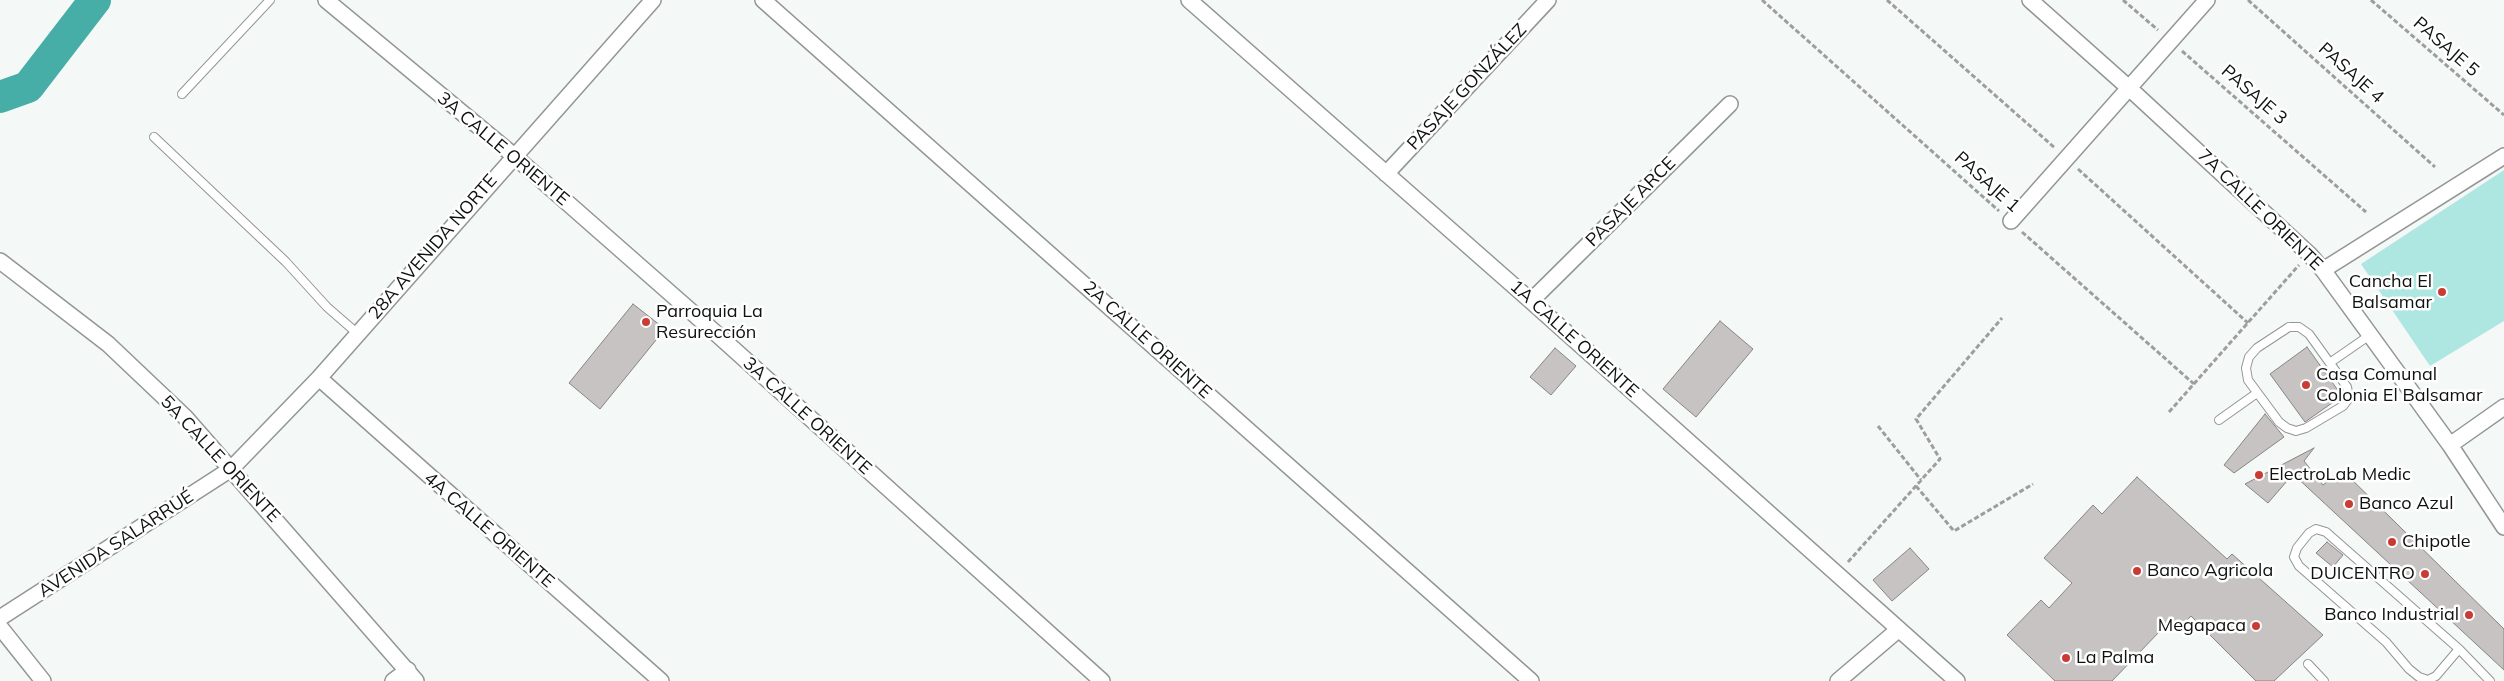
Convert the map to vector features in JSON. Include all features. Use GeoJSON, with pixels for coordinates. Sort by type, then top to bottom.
{"type":"FeatureCollection","features":[{"type":"Feature","properties":{"kind":"street","name":"3A CALLE ORIENTE"},"geometry":{"type":"LineString","coordinates":[[326,0],[513,155],[719,336],[1102,681]]}},
{"type":"Feature","properties":{"kind":"street","name":"28A AVENIDA NORTE"},"geometry":{"type":"LineString","coordinates":[[232,469],[319,378],[513,155],[653,0]]}},
{"type":"Feature","properties":{"kind":"street","name":"2A CALLE ORIENTE"},"geometry":{"type":"LineString","coordinates":[[763,0],[1531,681]]}},
{"type":"Feature","properties":{"kind":"street","name":"1A CALLE ORIENTE"},"geometry":{"type":"LineString","coordinates":[[1189,0],[1531,301],[1957,681]]}},
{"type":"Feature","properties":{"kind":"street","name":"PASAJE GONZÁLEZ"},"geometry":{"type":"LineString","coordinates":[[1386,174],[1548,0]]}},
{"type":"Feature","properties":{"kind":"street","name":"7A CALLE ORIENTE"},"geometry":{"type":"LineString","coordinates":[[2030,0],[2129,88],[2309,254],[2323,270],[2450,445],[2504,527]]}},
{"type":"Feature","properties":{"kind":"street"},"geometry":{"type":"LineString","coordinates":[[2011,221],[2208,0]]}},
{"type":"Feature","properties":{"kind":"street","name":"PASAJE ARCE"},"geometry":{"type":"LineString","coordinates":[[1531,301],[1730,104]]}},
{"type":"Feature","properties":{"kind":"street"},"geometry":{"type":"LineString","coordinates":[[2323,270],[2504,156]]}},
{"type":"Feature","properties":{"kind":"street","name":"5A CALLE ORIENTE"},"geometry":{"type":"LineString","coordinates":[[0,261],[108,344],[185,417],[412,676]]}},
{"type":"Feature","properties":{"kind":"street","name":"4A CALLE ORIENTE"},"geometry":{"type":"LineString","coordinates":[[319,378],[661,681]]}},
{"type":"Feature","properties":{"kind":"street"},"geometry":{"type":"LineString","coordinates":[[2450,445],[2504,407]]}},
{"type":"Feature","properties":{"kind":"street","name":"AVENIDA SALARRUÉ"},"geometry":{"type":"LineString","coordinates":[[0,618],[232,469]]}},
{"type":"Feature","properties":{"kind":"street"},"geometry":{"type":"LineString","coordinates":[[0,627],[44,681]]}},
{"type":"Feature","properties":{"kind":"street"},"geometry":{"type":"LineString","coordinates":[[1838,681],[1899,629]]}},
{"type":"Feature","properties":{"kind":"street"},"geometry":{"type":"LineString","coordinates":[[393,681],[412,676]]}},
{"type":"Feature","properties":{"kind":"lane"},"geometry":{"type":"LineString","coordinates":[[182,94],[270,0]]}},
{"type":"Feature","properties":{"kind":"lane"},"geometry":{"type":"LineString","coordinates":[[154,137],[286,262],[327,307],[358,334]]}},
{"type":"Feature","properties":{"kind":"lane"},"geometry":{"type":"LineString","coordinates":[[2289,327],[2299,327],[2309,334],[2331,362],[2347,387],[2349,398],[2343,406],[2306,428],[2296,431],[2287,428],[2279,422],[2248,380],[2246,368],[2249,357],[2257,348],[2289,327]]}},
{"type":"Feature","properties":{"kind":"lane"},"geometry":{"type":"LineString","coordinates":[[2331,362],[2370,335]]}},
{"type":"Feature","properties":{"kind":"lane"},"geometry":{"type":"LineString","coordinates":[[2219,420],[2257,393]]}},
{"type":"Feature","properties":{"kind":"lane"},"geometry":{"type":"LineString","coordinates":[[2459,649],[2436,676],[2428,680],[2419,678],[2374,631],[2299,566],[2294,557],[2297,548],[2309,533],[2316,529],[2326,532],[2459,649],[2490,681]]}},
{"type":"Feature","properties":{"kind":"lane"},"geometry":{"type":"LineString","coordinates":[[2308,664],[2324,681]]}},
{"type":"Feature","properties":{"kind":"path","name":"PASAJE 1"},"geometry":{"type":"LineString","coordinates":[[1762,0],[2194,384]]}},
{"type":"Feature","properties":{"kind":"path","name":"PASAJE 3"},"geometry":{"type":"LineString","coordinates":[[2123,0],[2366,212]]}},
{"type":"Feature","properties":{"kind":"path","name":"PASAJE 4"},"geometry":{"type":"LineString","coordinates":[[2248,0],[2435,167]]}},
{"type":"Feature","properties":{"kind":"path","name":"PASAJE 5"},"geometry":{"type":"LineString","coordinates":[[2371,0],[2504,115]]}},
{"type":"Feature","properties":{"kind":"path"},"geometry":{"type":"LineString","coordinates":[[2169,412],[2309,254]]}},
{"type":"Feature","properties":{"kind":"path"},"geometry":{"type":"LineString","coordinates":[[1838,574],[1940,459],[1916,420],[2002,318]]}},
{"type":"Feature","properties":{"kind":"path"},"geometry":{"type":"LineString","coordinates":[[1878,426],[1921,480]]}},
{"type":"Feature","properties":{"kind":"path"},"geometry":{"type":"LineString","coordinates":[[1916,486],[1954,531],[2033,484]]}},
{"type":"Feature","properties":{"kind":"shaded area","name":"Cancha El Balsamar"},"geometry":{"type":"Polygon","coordinates":[[[2504,170],[2504,321],[2430,366],[2361,264],[2504,170]]]}},
{"type":"Feature","properties":{"kind":"building"},"geometry":{"type":"Polygon","coordinates":[[[633,304],[665,329],[600,409],[569,383],[633,304]]]}},
{"type":"Feature","properties":{"kind":"building"},"geometry":{"type":"Polygon","coordinates":[[[1720,321],[1753,349],[1696,417],[1663,389],[1720,321]]]}},
{"type":"Feature","properties":{"kind":"building","name":"Casa Comunal Colonia El Balsamar"},"geometry":{"type":"Polygon","coordinates":[[[2307,347],[2342,396],[2305,422],[2270,374],[2307,347]]]}},
{"type":"Feature","properties":{"kind":"building"},"geometry":{"type":"Polygon","coordinates":[[[1555,348],[1576,366],[1551,395],[1530,377],[1555,348]]]}},
{"type":"Feature","properties":{"kind":"building"},"geometry":{"type":"Polygon","coordinates":[[[2265,414],[2284,437],[2234,473],[2224,465],[2265,414]]]}},
{"type":"Feature","properties":{"kind":"building"},"geometry":{"type":"Polygon","coordinates":[[[2314,448],[2304,461],[2323,485],[2342,470],[2504,629],[2504,670],[2293,474],[2268,503],[2245,484],[2314,448]]]}},
{"type":"Feature","properties":{"kind":"building"},"geometry":{"type":"Polygon","coordinates":[[[2137,477],[2227,559],[2232,554],[2323,635],[2274,681],[2256,681],[2191,616],[2177,630],[2161,630],[2112,681],[2055,681],[2007,635],[2041,600],[2049,608],[2072,583],[2044,558],[2093,505],[2102,514],[2137,477]]]}},
{"type":"Feature","properties":{"kind":"building"},"geometry":{"type":"Polygon","coordinates":[[[2327,542],[2343,555],[2333,567],[2316,553],[2327,542]]]}},
{"type":"Feature","properties":{"kind":"building"},"geometry":{"type":"Polygon","coordinates":[[[1910,548],[1929,569],[1892,601],[1873,580],[1910,548]]]}},
{"type":"Feature","properties":{"kind":"waterway"},"geometry":{"type":"LineString","coordinates":[[0,97],[28,87],[95,0]]}},
{"type":"Feature","properties":{"kind":"place","name":"Cancha El Balsamar"},"geometry":{"type":"Point","coordinates":[2442,292]}},
{"type":"Feature","properties":{"kind":"place","name":"Parroquia La Resurección"},"geometry":{"type":"Point","coordinates":[646,322]}},
{"type":"Feature","properties":{"kind":"place","name":"Casa Comunal Colonia El Balsamar"},"geometry":{"type":"Point","coordinates":[2306,385]}},
{"type":"Feature","properties":{"kind":"place","name":"ElectroLab Medic"},"geometry":{"type":"Point","coordinates":[2259,475]}},
{"type":"Feature","properties":{"kind":"place","name":"Banco Azul"},"geometry":{"type":"Point","coordinates":[2349,504]}},
{"type":"Feature","properties":{"kind":"place","name":"Chipotle"},"geometry":{"type":"Point","coordinates":[2392,542]}},
{"type":"Feature","properties":{"kind":"place","name":"Banco Agricola"},"geometry":{"type":"Point","coordinates":[2137,571]}},
{"type":"Feature","properties":{"kind":"place","name":"DUICENTRO"},"geometry":{"type":"Point","coordinates":[2425,574]}},
{"type":"Feature","properties":{"kind":"place","name":"Banco Industrial"},"geometry":{"type":"Point","coordinates":[2469,615]}},
{"type":"Feature","properties":{"kind":"place","name":"Megapaca"},"geometry":{"type":"Point","coordinates":[2256,626]}},
{"type":"Feature","properties":{"kind":"place","name":"La Palma"},"geometry":{"type":"Point","coordinates":[2066,658]}}]}
